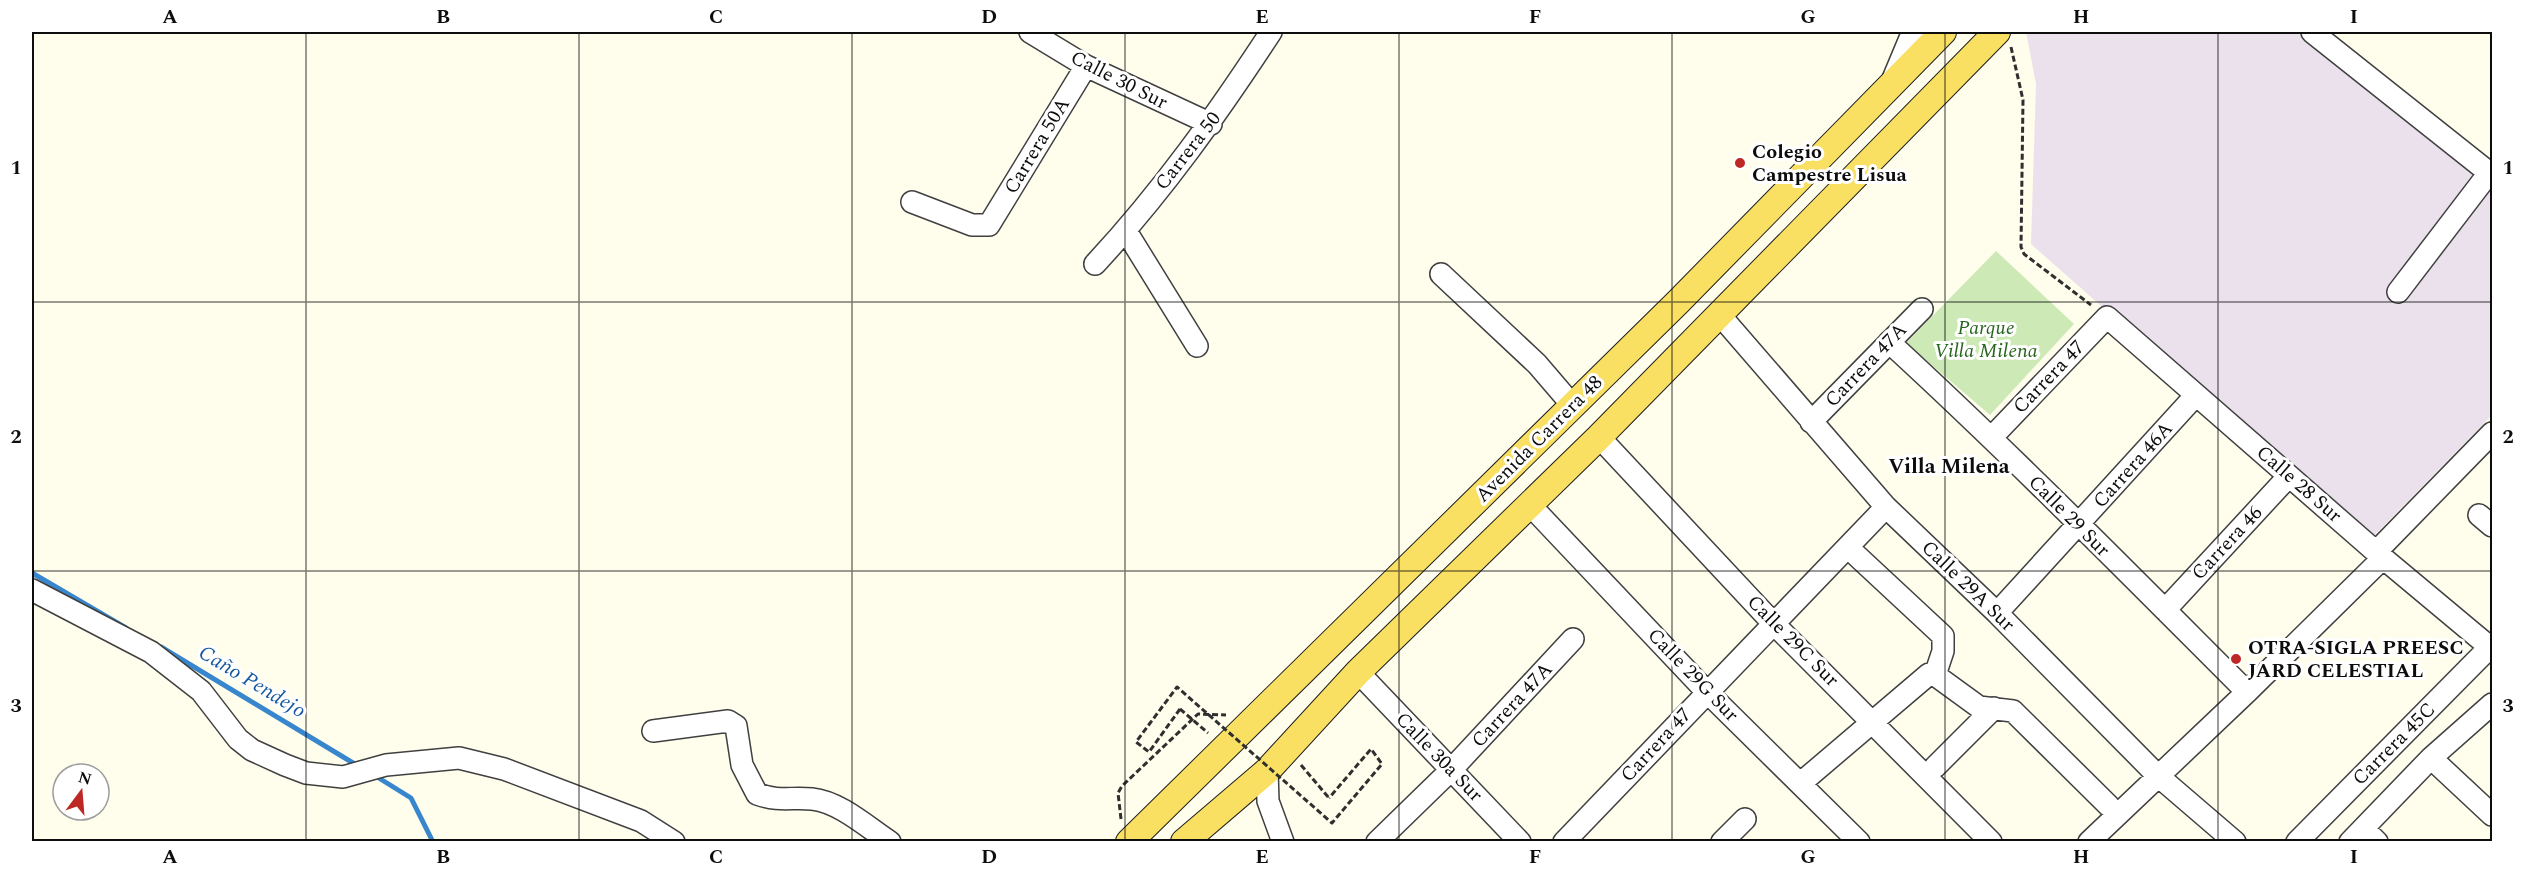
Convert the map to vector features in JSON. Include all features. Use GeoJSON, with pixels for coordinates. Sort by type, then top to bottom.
{"type":"FeatureCollection","features":[{"type":"Feature","properties":{"kind":"main road","name":"Avenida Carrera 48"},"geometry":{"type":"LineString","coordinates":[[1129,842],[1719,261],[1943,32]]}},
{"type":"Feature","properties":{"kind":"main road","name":"Avenida Carrera 48"},"geometry":{"type":"LineString","coordinates":[[1184,842],[1267,771],[1358,672],[1599,437],[1719,314],[2003,36]]}},
{"type":"Feature","properties":{"kind":"street","name":"Calle 30 Sur"},"geometry":{"type":"LineString","coordinates":[[1030,32],[1086,66],[1211,124]]}},
{"type":"Feature","properties":{"kind":"street","name":"Carrera 50"},"geometry":{"type":"LineString","coordinates":[[1095,264],[1125,231],[1211,124],[1271,32]]}},
{"type":"Feature","properties":{"kind":"street"},"geometry":{"type":"LineString","coordinates":[[2312,32],[2491,174],[2398,292]]}},
{"type":"Feature","properties":{"kind":"street"},"geometry":{"type":"LineString","coordinates":[[1891,83],[1910,33]]}},
{"type":"Feature","properties":{"kind":"street","name":"Carrera 50A"},"geometry":{"type":"LineString","coordinates":[[912,202],[972,225],[989,225],[1086,66]]}},
{"type":"Feature","properties":{"kind":"street"},"geometry":{"type":"LineString","coordinates":[[1125,231],[1197,346]]}},
{"type":"Feature","properties":{"kind":"street"},"geometry":{"type":"LineString","coordinates":[[1441,274],[1538,364],[1573,405]]}},
{"type":"Feature","properties":{"kind":"street","name":"Carrera 47A"},"geometry":{"type":"LineString","coordinates":[[1811,422],[1922,309]]}},
{"type":"Feature","properties":{"kind":"street","name":"Calle 29A Sur"},"geometry":{"type":"LineString","coordinates":[[1719,314],[1886,507],[2157,774],[2235,842]]}},
{"type":"Feature","properties":{"kind":"street","name":"Calle 28 Sur"},"geometry":{"type":"LineString","coordinates":[[2107,317],[2380,555],[2491,648]]}},
{"type":"Feature","properties":{"kind":"street","name":"Carrera 47"},"geometry":{"type":"LineString","coordinates":[[1992,437],[2107,317]]}},
{"type":"Feature","properties":{"kind":"street","name":"Calle 29 Sur"},"geometry":{"type":"LineString","coordinates":[[1888,342],[1992,437],[2078,526],[2247,692]]}},
{"type":"Feature","properties":{"kind":"street","name":"Carrera 46A"},"geometry":{"type":"LineString","coordinates":[[1996,613],[2196,395]]}},
{"type":"Feature","properties":{"kind":"street"},"geometry":{"type":"LineString","coordinates":[[2089,842],[2157,774],[2247,692],[2380,555],[2493,433]]}},
{"type":"Feature","properties":{"kind":"street","name":"Calle 29C Sur"},"geometry":{"type":"LineString","coordinates":[[1599,437],[1772,622],[1991,842]]}},
{"type":"Feature","properties":{"kind":"street","name":"Carrera 46"},"geometry":{"type":"LineString","coordinates":[[2165,610],[2289,476]]}},
{"type":"Feature","properties":{"kind":"street","name":"Calle 29G Sur"},"geometry":{"type":"LineString","coordinates":[[1530,505],[1706,691],[1802,782],[1859,841]]}},
{"type":"Feature","properties":{"kind":"street","name":"Carrera 47"},"geometry":{"type":"LineString","coordinates":[[1564,842],[1772,622],[1886,507]]}},
{"type":"Feature","properties":{"kind":"street"},"geometry":{"type":"LineString","coordinates":[[1856,555],[1943,636],[1943,651],[1935,675]]}},
{"type":"Feature","properties":{"kind":"street"},"geometry":{"type":"LineString","coordinates":[[32,590],[151,652],[201,691],[238,739],[252,750],[306,773],[343,777],[431,759],[459,758],[504,769],[640,821],[674,842]]}},
{"type":"Feature","properties":{"kind":"street","name":"Carrera 47A"},"geometry":{"type":"LineString","coordinates":[[1377,842],[1451,770],[1574,639]]}},
{"type":"Feature","properties":{"kind":"street","name":"Carrera 45C"},"geometry":{"type":"LineString","coordinates":[[2297,842],[2491,648]]}},
{"type":"Feature","properties":{"kind":"street","name":"Calle 30a Sur"},"geometry":{"type":"LineString","coordinates":[[1358,672],[1520,842]]}},
{"type":"Feature","properties":{"kind":"street"},"geometry":{"type":"LineString","coordinates":[[1802,782],[1929,674],[1935,675],[1972,704],[2013,711],[2109,806]]}},
{"type":"Feature","properties":{"kind":"street"},"geometry":{"type":"LineString","coordinates":[[2364,837],[2431,758],[2493,704]]}},
{"type":"Feature","properties":{"kind":"street"},"geometry":{"type":"LineString","coordinates":[[1935,768],[1994,708]]}},
{"type":"Feature","properties":{"kind":"street"},"geometry":{"type":"LineString","coordinates":[[653,731],[728,721],[736,726],[742,765],[757,794],[775,800],[814,799],[840,808],[890,842]]}},
{"type":"Feature","properties":{"kind":"street"},"geometry":{"type":"LineString","coordinates":[[2431,758],[2493,815]]}},
{"type":"Feature","properties":{"kind":"street"},"geometry":{"type":"LineString","coordinates":[[1267,771],[1268,801],[1283,842]]}},
{"type":"Feature","properties":{"kind":"street"},"geometry":{"type":"LineString","coordinates":[[1722,842],[1745,819]]}},
{"type":"Feature","properties":{"kind":"path"},"geometry":{"type":"LineString","coordinates":[[2003,36],[2024,100],[2021,247],[2024,254],[2107,317]]}},
{"type":"Feature","properties":{"kind":"path"},"geometry":{"type":"LineString","coordinates":[[1224,748],[1180,709],[1149,752],[1136,742],[1178,687],[1332,823],[1382,764],[1371,749],[1329,798]]}},
{"type":"Feature","properties":{"kind":"shaded area"},"geometry":{"type":"Polygon","coordinates":[[[2026,32],[2296,32],[2492,181],[2492,415],[2368,542],[2031,244],[2036,84],[2026,32]]]}},
{"type":"Feature","properties":{"kind":"green space","name":"Parque Villa Milena"},"geometry":{"type":"Polygon","coordinates":[[[1996,251],[2074,324],[1990,415],[1906,343],[1996,251]]]}},
{"type":"Feature","properties":{"kind":"waterway","name":"Caño Pendejo"},"geometry":{"type":"LineString","coordinates":[[32,573],[126,628]]}},
{"type":"Feature","properties":{"kind":"waterway","name":"Caño Pendejo"},"geometry":{"type":"LineString","coordinates":[[161,647],[358,766]]}},
{"type":"Feature","properties":{"kind":"waterway","name":"Caño Pendejo"},"geometry":{"type":"LineString","coordinates":[[374,775],[411,798],[433,842]]}},
{"type":"Feature","properties":{"kind":"place","name":"Colegio Campestre Lisua"},"geometry":{"type":"Point","coordinates":[1740,163]}},
{"type":"Feature","properties":{"kind":"place","name":"OTRA-SIGLA PREESC JARD CELESTIAL"},"geometry":{"type":"Point","coordinates":[2236,659]}},
{"type":"Feature","properties":{"kind":"district","name":"Villa Milena"},"geometry":{"type":"Point","coordinates":[1949,467]}}]}
